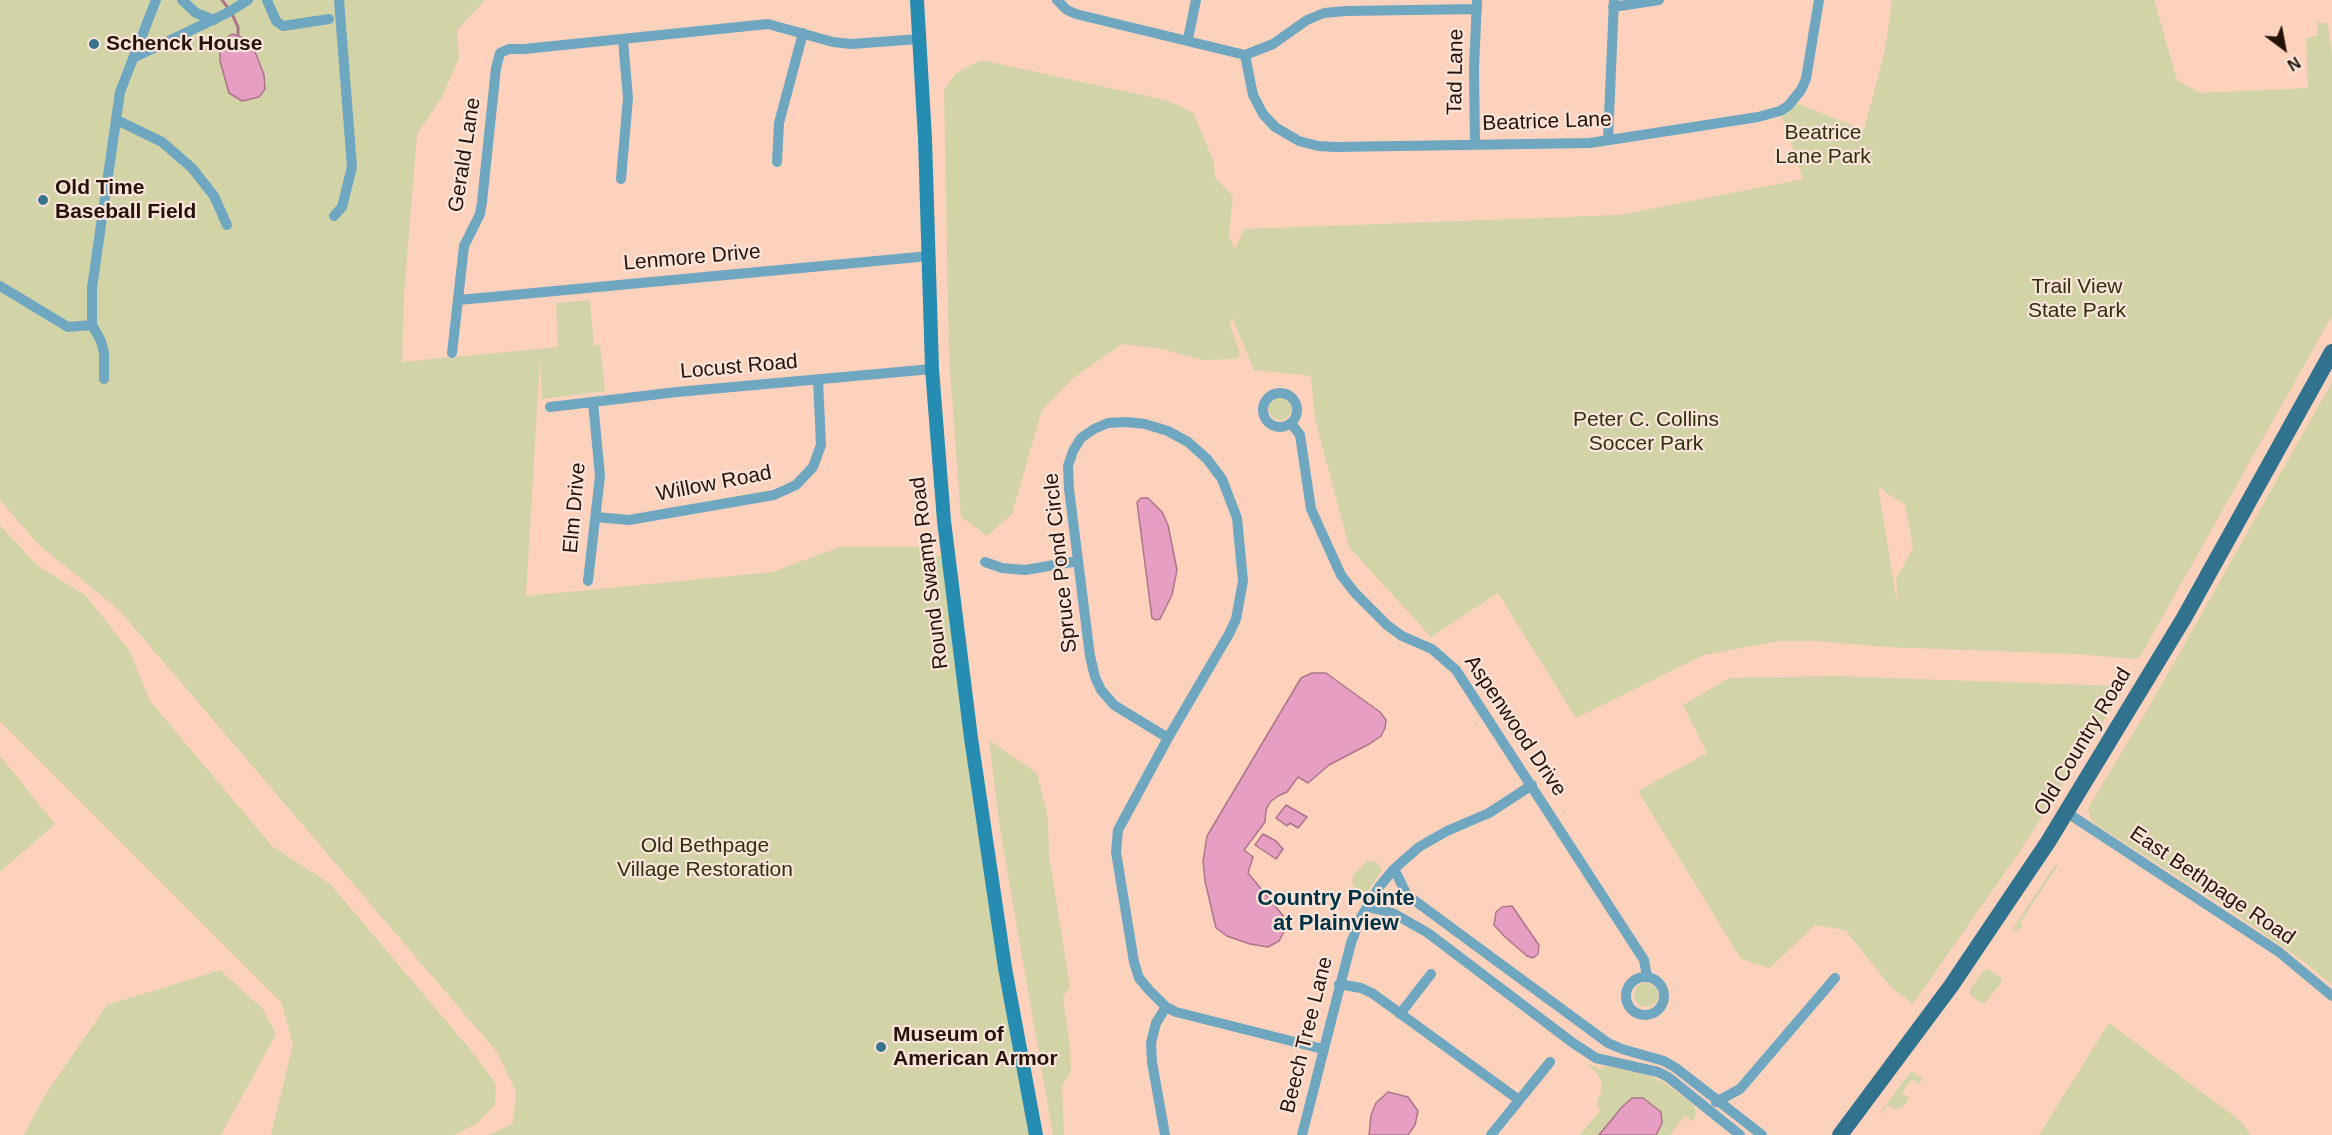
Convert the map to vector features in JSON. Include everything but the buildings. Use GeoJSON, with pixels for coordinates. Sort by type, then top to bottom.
{"type":"FeatureCollection","features":[{"type":"Feature","properties":{"kind":"main road","name":"Round Swamp Road"},"geometry":{"type":"LineString","coordinates":[[917,0],[926,139],[932,369],[944,520],[971,738],[1005,968],[1036,1135]]}},
{"type":"Feature","properties":{"kind":"main road","name":"Old Country Road"},"geometry":{"type":"LineString","coordinates":[[1840,1135],[1950,986],[2042,852],[2184,618],[2332,352]]}},
{"type":"Feature","properties":{"kind":"street"},"geometry":{"type":"LineString","coordinates":[[104,378],[104,353],[92,325],[92,288],[120,92],[156,0]]}},
{"type":"Feature","properties":{"kind":"street"},"geometry":{"type":"LineString","coordinates":[[182,0],[196,13],[214,20]]}},
{"type":"Feature","properties":{"kind":"street"},"geometry":{"type":"LineString","coordinates":[[133,58],[214,20],[248,0]]}},
{"type":"Feature","properties":{"kind":"street"},"geometry":{"type":"LineString","coordinates":[[267,0],[276,21],[283,26],[329,19]]}},
{"type":"Feature","properties":{"kind":"street"},"geometry":{"type":"LineString","coordinates":[[334,216],[342,207],[352,167],[339,0]]}},
{"type":"Feature","properties":{"kind":"street"},"geometry":{"type":"LineString","coordinates":[[1057,0],[1067,10],[1076,14],[1188,39],[1245,55],[1273,44],[1307,20],[1324,13],[1477,5]]}},
{"type":"Feature","properties":{"kind":"street"},"geometry":{"type":"LineString","coordinates":[[1188,39],[1196,0]]}},
{"type":"Feature","properties":{"kind":"street"},"geometry":{"type":"LineString","coordinates":[[1608,140],[1613,3],[1659,0]]}},
{"type":"Feature","properties":{"kind":"street","name":"Beatrice Lane"},"geometry":{"type":"LineString","coordinates":[[1245,55],[1253,96],[1263,114],[1275,127],[1299,141],[1318,146],[1335,147],[1568,144],[1758,117],[1780,111],[1788,106],[1801,90],[1806,79],[1819,0]]}},
{"type":"Feature","properties":{"kind":"street","name":"Tad Lane"},"geometry":{"type":"LineString","coordinates":[[1475,145],[1474,68],[1477,5]]}},
{"type":"Feature","properties":{"kind":"street"},"geometry":{"type":"LineString","coordinates":[[621,179],[628,98],[623,40],[768,24],[832,42],[851,44],[919,39]]}},
{"type":"Feature","properties":{"kind":"street"},"geometry":{"type":"LineString","coordinates":[[777,162],[779,123],[803,33]]}},
{"type":"Feature","properties":{"kind":"street","name":"Gerald Lane"},"geometry":{"type":"LineString","coordinates":[[452,353],[464,246],[480,214],[482,202],[496,68],[500,53],[509,49],[524,50],[623,40]]}},
{"type":"Feature","properties":{"kind":"street"},"geometry":{"type":"LineString","coordinates":[[117,120],[162,142],[192,168],[214,196],[227,225]]}},
{"type":"Feature","properties":{"kind":"street","name":"Lenmore Drive"},"geometry":{"type":"LineString","coordinates":[[459,300],[929,256]]}},
{"type":"Feature","properties":{"kind":"street"},"geometry":{"type":"LineString","coordinates":[[0,286],[68,327],[92,325]]}},
{"type":"Feature","properties":{"kind":"street","name":"Locust Road"},"geometry":{"type":"LineString","coordinates":[[550,407],[677,392],[932,369]]}},
{"type":"Feature","properties":{"kind":"street","name":"Willow Road"},"geometry":{"type":"LineString","coordinates":[[596,517],[629,520],[774,495],[796,485],[813,467],[821,445],[818,380]]}},
{"type":"Feature","properties":{"kind":"street","name":"Elm Drive"},"geometry":{"type":"LineString","coordinates":[[588,581],[600,461],[593,402]]}},
{"type":"Feature","properties":{"kind":"street","name":"Spruce Pond Circle"},"geometry":{"type":"LineString","coordinates":[[1168,738],[1114,705],[1101,690],[1090,656],[1068,466],[1082,438],[1108,423],[1145,424],[1168,432],[1188,442],[1207,459],[1222,479],[1237,518],[1243,581],[1240,601],[1230,634],[1168,738],[1118,830],[1116,852],[1134,962],[1139,978],[1166,1006],[1205,1020],[1323,1049]]}},
{"type":"Feature","properties":{"kind":"street","name":"Aspenwood Drive"},"geometry":{"type":"LineString","coordinates":[[1291,423],[1300,435],[1311,509],[1341,575],[1355,593],[1387,625],[1402,636],[1432,649],[1456,670],[1644,960],[1647,977]]}},
{"type":"Feature","properties":{"kind":"street"},"geometry":{"type":"LineString","coordinates":[[985,562],[1002,568],[1025,570],[1078,561]]}},
{"type":"Feature","properties":{"kind":"street","name":"Beech Tree Lane"},"geometry":{"type":"LineString","coordinates":[[1302,1135],[1339,984],[1351,943],[1366,907],[1394,869],[1436,837],[1489,813],[1532,785]]}},
{"type":"Feature","properties":{"kind":"street","name":"East Bethpage Road"},"geometry":{"type":"LineString","coordinates":[[2066,812],[2279,952],[2332,996]]}},
{"type":"Feature","properties":{"kind":"street"},"geometry":{"type":"LineString","coordinates":[[1394,869],[1407,895],[1608,1043],[1664,1061],[1687,1075],[1762,1135]]}},
{"type":"Feature","properties":{"kind":"street"},"geometry":{"type":"LineString","coordinates":[[1366,907],[1393,913],[1428,933],[1596,1058],[1658,1072],[1678,1084],[1740,1135]]}},
{"type":"Feature","properties":{"kind":"street"},"geometry":{"type":"LineString","coordinates":[[1400,1014],[1431,974]]}},
{"type":"Feature","properties":{"kind":"street"},"geometry":{"type":"LineString","coordinates":[[1709,1110],[1718,1099],[1740,1089],[1834,978]]}},
{"type":"Feature","properties":{"kind":"street"},"geometry":{"type":"LineString","coordinates":[[1339,984],[1361,988],[1372,993],[1519,1100]]}},
{"type":"Feature","properties":{"kind":"street"},"geometry":{"type":"LineString","coordinates":[[1165,1135],[1152,1062],[1151,1043],[1156,1023],[1166,1006]]}},
{"type":"Feature","properties":{"kind":"street"},"geometry":{"type":"LineString","coordinates":[[1491,1135],[1550,1062]]}},
{"type":"Feature","properties":{"kind":"green space","name":"Old Bethpage Village Restoration"},"geometry":{"type":"Polygon","coordinates":[[[0,0],[485,0],[457,30],[459,58],[442,97],[417,134],[404,295],[402,362],[558,347],[556,303],[590,300],[594,345],[600,345],[605,391],[542,399],[540,359],[526,596],[772,572],[840,547],[930,547],[934,556],[946,555],[1032,1135],[489,1135],[513,1123],[516,1092],[497,1052],[119,610],[38,544],[0,500],[0,0]]]}},
{"type":"Feature","properties":{"kind":"green space"},"geometry":{"type":"Polygon","coordinates":[[[1892,0],[2154,0],[2177,80],[2200,93],[2308,88],[2306,38],[2317,36],[2317,22],[2328,24],[2332,55],[2332,316],[2140,657],[2135,659],[2076,654],[1779,641],[1704,655],[1576,718],[1498,593],[1431,637],[1349,547],[1315,419],[1311,376],[1254,370],[1232,317],[1230,326],[1240,353],[1237,359],[1203,360],[1162,349],[1122,344],[1072,379],[1042,410],[1012,514],[987,536],[961,517],[949,357],[944,90],[955,74],[981,60],[1165,100],[1193,112],[1214,162],[1215,178],[1233,196],[1229,236],[1235,249],[1244,229],[1620,215],[1803,179],[1780,111],[1793,102],[1864,130],[1885,50],[1892,0]],[[1878,485],[1898,598],[1896,579],[1913,548],[1905,504],[1887,494],[1878,485]]]}},
{"type":"Feature","properties":{"kind":"green space"},"geometry":{"type":"Polygon","coordinates":[[[2332,382],[2332,985],[2307,964],[2228,909],[2095,824],[2088,808],[2149,707],[2332,382]]]}},
{"type":"Feature","properties":{"kind":"green space"},"geometry":{"type":"Polygon","coordinates":[[[1280,398],[1288,401],[1291,409],[1288,417],[1280,420],[1272,417],[1269,409],[1272,401],[1280,398]]]}},
{"type":"Feature","properties":{"kind":"green space"},"geometry":{"type":"Polygon","coordinates":[[[0,525],[37,565],[86,596],[129,650],[150,701],[272,846],[330,884],[475,1055],[496,1084],[495,1105],[476,1124],[454,1135],[271,1135],[293,1044],[281,1002],[0,721],[0,525]]]}},
{"type":"Feature","properties":{"kind":"green space"},"geometry":{"type":"Polygon","coordinates":[[[1834,676],[2118,686],[2121,694],[2020,851],[1913,1004],[1890,986],[1845,930],[1815,925],[1770,968],[1741,959],[1638,791],[1707,753],[1683,705],[1729,678],[1834,676]]]}},
{"type":"Feature","properties":{"kind":"green space"},"geometry":{"type":"Polygon","coordinates":[[[989,740],[1037,773],[1048,818],[1049,855],[1070,987],[1063,997],[1071,1071],[1062,1087],[1064,1135],[1053,1135],[1000,829],[989,740]]]}},
{"type":"Feature","properties":{"kind":"green space"},"geometry":{"type":"Polygon","coordinates":[[[0,756],[55,824],[0,872],[0,756]]]}},
{"type":"Feature","properties":{"kind":"green space"},"geometry":{"type":"Polygon","coordinates":[[[1367,861],[1377,862],[1382,870],[1368,891],[1360,894],[1354,890],[1352,881],[1354,874],[1367,861]]]}},
{"type":"Feature","properties":{"kind":"green space"},"geometry":{"type":"Polygon","coordinates":[[[2056,864],[2058,865],[2020,923],[2023,926],[2016,931],[2012,930],[2056,864]]]}},
{"type":"Feature","properties":{"kind":"green space"},"geometry":{"type":"Polygon","coordinates":[[[1987,969],[2001,978],[2002,982],[1984,1004],[1971,996],[1969,991],[1983,971],[1987,969]]]}},
{"type":"Feature","properties":{"kind":"green space"},"geometry":{"type":"Polygon","coordinates":[[[220,970],[263,1009],[276,1034],[221,1135],[24,1135],[45,1095],[107,1005],[220,970]]]}},
{"type":"Feature","properties":{"kind":"green space"},"geometry":{"type":"Polygon","coordinates":[[[1646,983],[1654,987],[1658,995],[1654,1003],[1646,1007],[1638,1003],[1634,995],[1638,987],[1646,983]]]}},
{"type":"Feature","properties":{"kind":"green space"},"geometry":{"type":"Polygon","coordinates":[[[2109,1023],[2242,1122],[2250,1135],[2039,1135],[2109,1023]]]}},
{"type":"Feature","properties":{"kind":"green space"},"geometry":{"type":"Polygon","coordinates":[[[1586,1063],[1602,1070],[1604,1066],[1648,1075],[1665,1083],[1694,1105],[1696,1113],[1694,1120],[1685,1116],[1670,1135],[1580,1135],[1601,1109],[1596,1105],[1602,1084],[1599,1076],[1586,1063]]]}},
{"type":"Feature","properties":{"kind":"green space"},"geometry":{"type":"Polygon","coordinates":[[[1911,1071],[1923,1079],[1919,1084],[1912,1079],[1902,1093],[1909,1098],[1902,1108],[1895,1109],[1888,1105],[1881,1114],[1880,1113],[1911,1071]]]}},
{"type":"Feature","properties":{"kind":"shaded area"},"geometry":{"type":"Polygon","coordinates":[[[232,34],[247,39],[256,54],[264,75],[265,89],[259,97],[242,101],[229,93],[220,61],[220,42],[232,34]]]}},
{"type":"Feature","properties":{"kind":"shaded area"},"geometry":{"type":"Polygon","coordinates":[[[1141,498],[1148,498],[1162,512],[1168,525],[1177,570],[1172,595],[1160,619],[1156,620],[1152,618],[1137,502],[1141,498]]]}},
{"type":"Feature","properties":{"kind":"shaded area"},"geometry":{"type":"Polygon","coordinates":[[[1312,673],[1326,673],[1380,712],[1386,720],[1385,728],[1381,736],[1329,765],[1308,783],[1298,777],[1287,792],[1270,802],[1266,810],[1265,822],[1244,850],[1253,857],[1248,873],[1285,918],[1285,930],[1279,941],[1268,947],[1250,944],[1227,936],[1216,928],[1205,881],[1203,861],[1207,836],[1301,678],[1312,673]]]}},
{"type":"Feature","properties":{"kind":"shaded area"},"geometry":{"type":"Polygon","coordinates":[[[1286,805],[1307,817],[1298,828],[1290,823],[1287,826],[1276,818],[1286,805]]]}},
{"type":"Feature","properties":{"kind":"shaded area"},"geometry":{"type":"Polygon","coordinates":[[[1263,834],[1276,841],[1283,849],[1276,859],[1255,845],[1263,834]]]}},
{"type":"Feature","properties":{"kind":"shaded area"},"geometry":{"type":"Polygon","coordinates":[[[1512,906],[1539,945],[1538,954],[1533,958],[1527,956],[1494,925],[1496,912],[1502,907],[1512,906]]]}},
{"type":"Feature","properties":{"kind":"shaded area"},"geometry":{"type":"Polygon","coordinates":[[[1388,1092],[1408,1097],[1418,1111],[1415,1125],[1408,1135],[1369,1135],[1371,1115],[1376,1103],[1388,1092]]]}},
{"type":"Feature","properties":{"kind":"shaded area"},"geometry":{"type":"Polygon","coordinates":[[[1632,1098],[1643,1098],[1661,1112],[1662,1123],[1656,1135],[1599,1135],[1622,1107],[1632,1098]]]}},
{"type":"Feature","properties":{"kind":"waterway"},"geometry":{"type":"LineString","coordinates":[[222,0],[228,8]]}},
{"type":"Feature","properties":{"kind":"waterway"},"geometry":{"type":"LineString","coordinates":[[232,14],[238,27],[238,36]]}},
{"type":"Feature","properties":{"kind":"place","name":"Schenck House"},"geometry":{"type":"Point","coordinates":[94,44]}},
{"type":"Feature","properties":{"kind":"place","name":"Old Time Baseball Field"},"geometry":{"type":"Point","coordinates":[43,200]}},
{"type":"Feature","properties":{"kind":"place","name":"Museum of American Armor"},"geometry":{"type":"Point","coordinates":[881,1047]}},
{"type":"Feature","properties":{"kind":"district","name":"Country Pointe at Plainview"},"geometry":{"type":"Point","coordinates":[1336,912]}},
{"type":"Feature","properties":{"kind":"park label","name":"Beatrice Lane Park"},"geometry":{"type":"Point","coordinates":[1823,145]}},
{"type":"Feature","properties":{"kind":"park label","name":"Trail View State Park"},"geometry":{"type":"Point","coordinates":[2077,299]}},
{"type":"Feature","properties":{"kind":"park label","name":"Peter C. Collins Soccer Park"},"geometry":{"type":"Point","coordinates":[1646,432]}}]}
